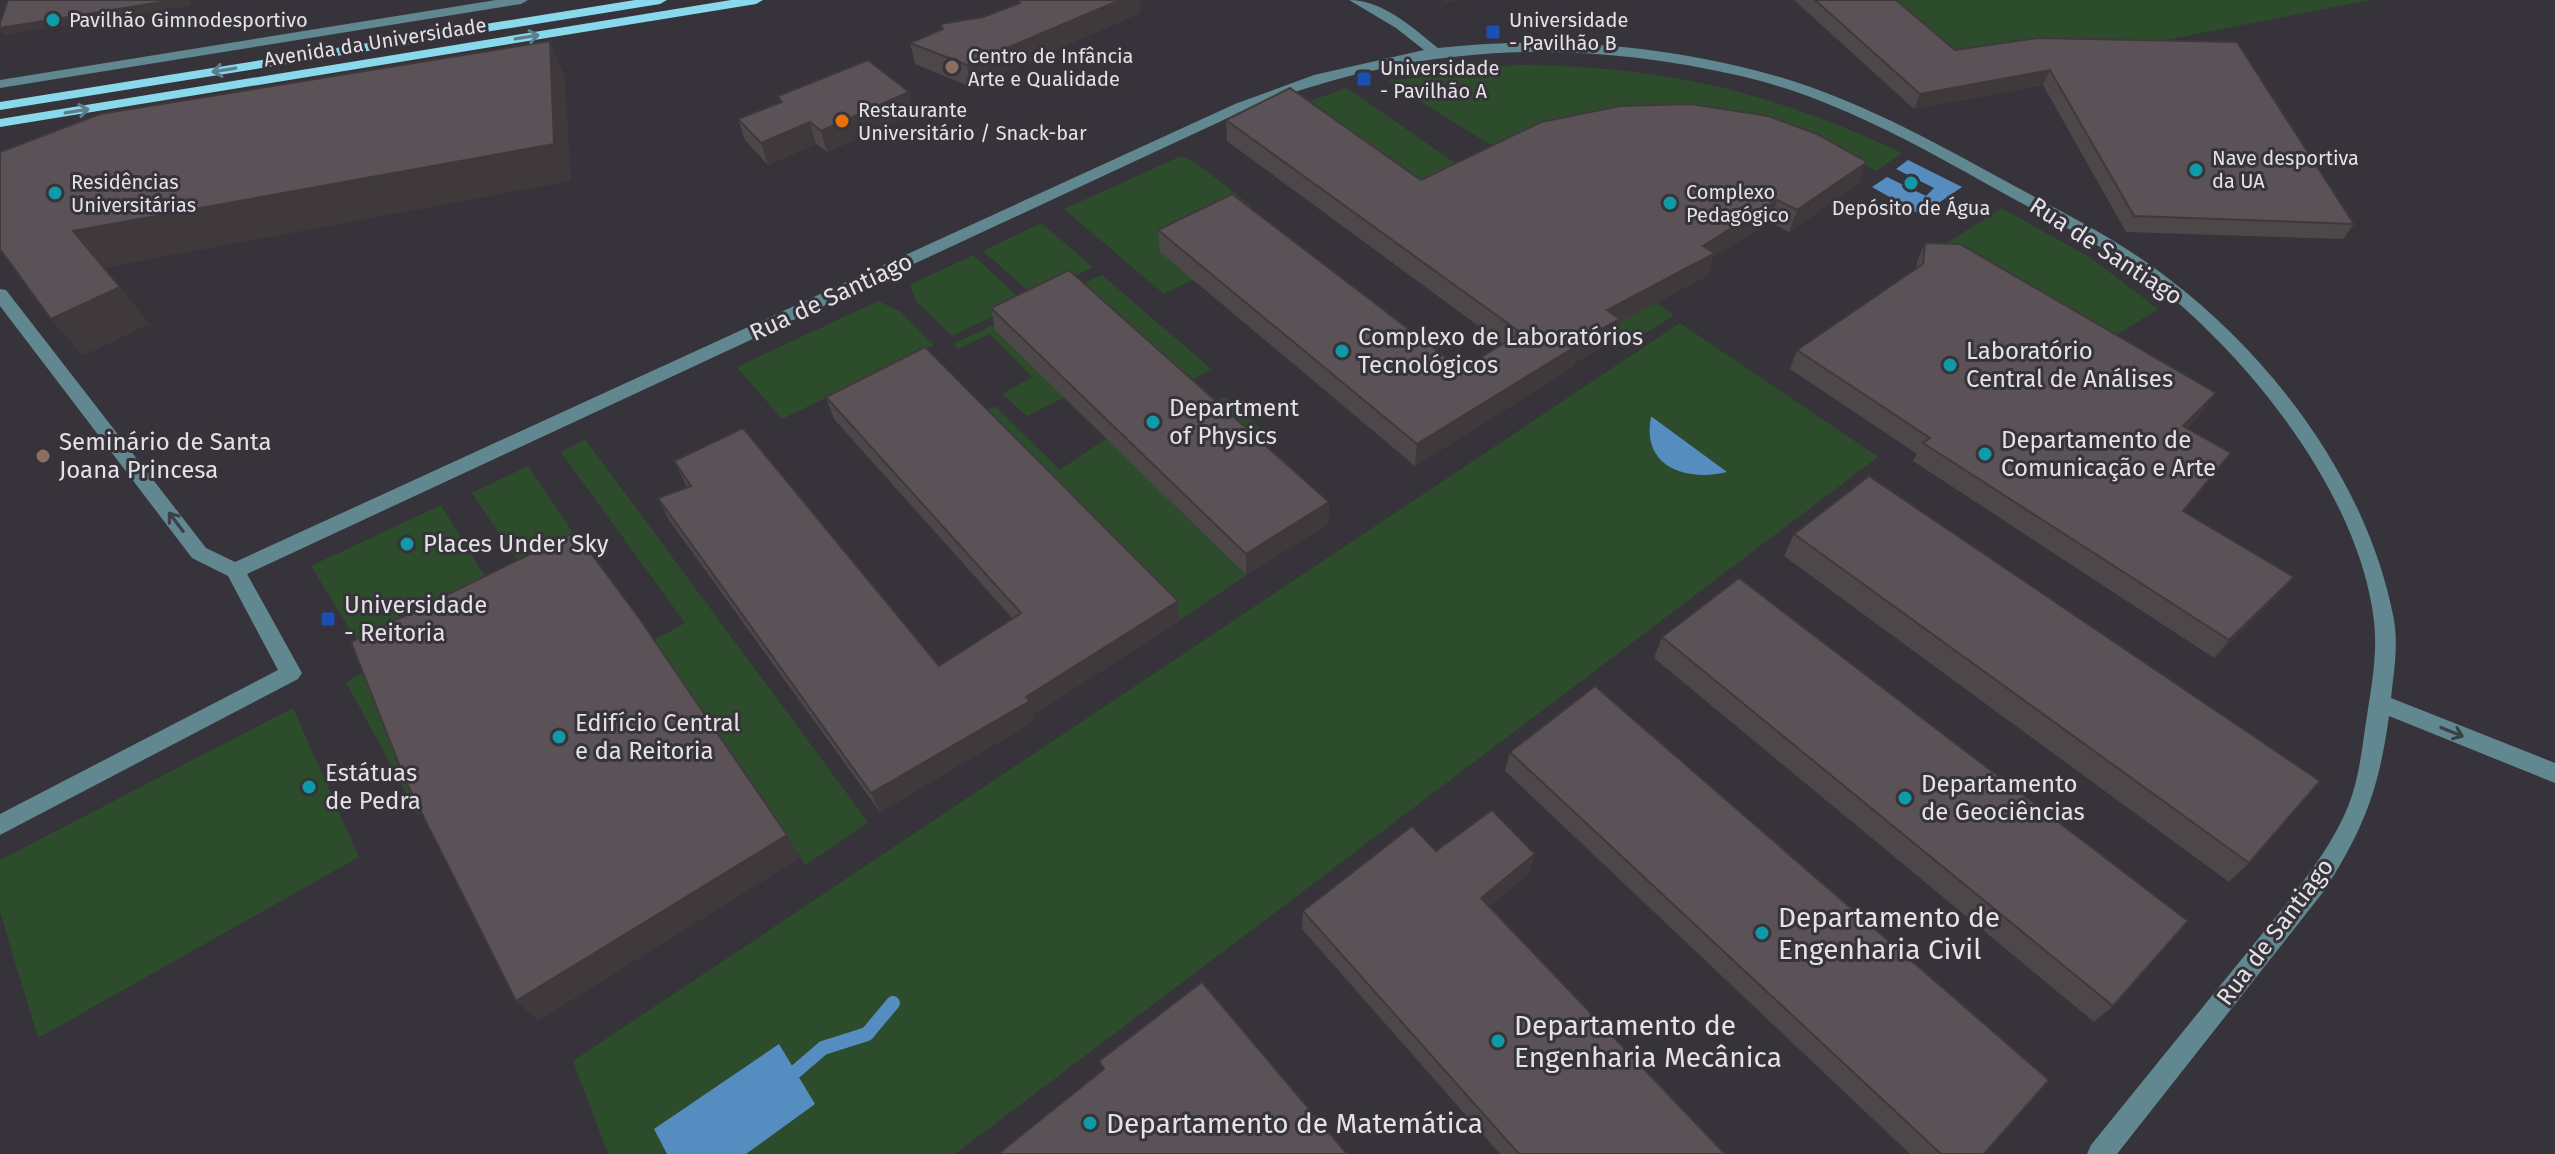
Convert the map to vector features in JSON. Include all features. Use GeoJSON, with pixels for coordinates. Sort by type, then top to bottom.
{"type":"FeatureCollection","features":[{"type":"Feature","properties":{"kind":"main road","name":"Avenida da Universidade"},"geometry":{"type":"LineString","coordinates":[[0,106],[660,0]]}},
{"type":"Feature","properties":{"kind":"main road","name":"Avenida da Universidade"},"geometry":{"type":"LineString","coordinates":[[0,123],[756,0]]}},
{"type":"Feature","properties":{"kind":"street","name":"Avenida da Universidade"},"geometry":{"type":"LineString","coordinates":[[0,84],[521,0]]}},
{"type":"Feature","properties":{"kind":"street"},"geometry":{"type":"LineString","coordinates":[[1356,0],[1401,25],[1436,53]]}},
{"type":"Feature","properties":{"kind":"street","name":"Rua de Santiago"},"geometry":{"type":"LineString","coordinates":[[235,571],[1240,107],[1321,75],[1436,53],[1562,48],[1650,57],[1792,85],[1850,107],[1928,145],[2082,229],[2164,283],[2229,342],[2279,399],[2322,461],[2355,529],[2384,618],[2380,703],[2359,809],[2319,879],[2100,1154]]}},
{"type":"Feature","properties":{"kind":"street"},"geometry":{"type":"LineString","coordinates":[[0,294],[199,553],[235,571],[291,673],[0,825]]}},
{"type":"Feature","properties":{"kind":"street"},"geometry":{"type":"LineString","coordinates":[[2380,703],[2555,773]]}},
{"type":"Feature","properties":{"kind":"green space"},"geometry":{"type":"Polygon","coordinates":[[[1810,0],[2370,0],[2038,65],[1953,58],[1810,0]]]}},
{"type":"Feature","properties":{"kind":"green space"},"geometry":{"type":"Polygon","coordinates":[[[1517,65],[1620,70],[1715,86],[1807,113],[1902,153],[1876,171],[1845,155],[1497,149],[1388,81],[1517,65]]]}},
{"type":"Feature","properties":{"kind":"green space"},"geometry":{"type":"Polygon","coordinates":[[[1347,88],[1674,315],[1625,346],[1615,340],[1307,102],[1347,88]]]}},
{"type":"Feature","properties":{"kind":"green space"},"geometry":{"type":"Polygon","coordinates":[[[1181,156],[1195,162],[1251,206],[1233,216],[1193,279],[1164,294],[1064,209],[1181,156]]]}},
{"type":"Feature","properties":{"kind":"green space"},"geometry":{"type":"Polygon","coordinates":[[[2001,208],[2091,258],[2158,309],[2107,341],[1938,249],[2001,208]]]}},
{"type":"Feature","properties":{"kind":"green space"},"geometry":{"type":"Polygon","coordinates":[[[1041,223],[1093,267],[1035,297],[983,251],[1041,223]]]}},
{"type":"Feature","properties":{"kind":"green space"},"geometry":{"type":"Polygon","coordinates":[[[973,255],[1023,302],[952,336],[916,301],[910,285],[973,255]]]}},
{"type":"Feature","properties":{"kind":"green space"},"geometry":{"type":"Polygon","coordinates":[[[1102,275],[1211,369],[1179,388],[1065,292],[1102,275]]]}},
{"type":"Feature","properties":{"kind":"green space"},"geometry":{"type":"Polygon","coordinates":[[[878,301],[899,311],[934,345],[782,419],[737,367],[878,301]]]}},
{"type":"Feature","properties":{"kind":"green space"},"geometry":{"type":"Polygon","coordinates":[[[1025,310],[1065,397],[1027,416],[1002,394],[1032,377],[990,334],[958,349],[953,344],[1025,310]]]}},
{"type":"Feature","properties":{"kind":"green space"},"geometry":{"type":"Polygon","coordinates":[[[1680,323],[1878,457],[955,1154],[608,1154],[573,1061],[1680,323]]]}},
{"type":"Feature","properties":{"kind":"green space"},"geometry":{"type":"Polygon","coordinates":[[[1224,397],[1237,404],[1238,415],[1249,418],[1274,439],[1250,452],[1202,409],[1224,397]]]}},
{"type":"Feature","properties":{"kind":"green space"},"geometry":{"type":"Polygon","coordinates":[[[995,406],[1060,470],[1107,438],[1246,575],[1179,621],[977,416],[995,406]]]}},
{"type":"Feature","properties":{"kind":"green space"},"geometry":{"type":"Polygon","coordinates":[[[585,439],[868,822],[806,865],[652,641],[685,623],[561,452],[585,439]]]}},
{"type":"Feature","properties":{"kind":"green space"},"geometry":{"type":"Polygon","coordinates":[[[528,466],[591,559],[536,588],[472,493],[528,466]]]}},
{"type":"Feature","properties":{"kind":"green space"},"geometry":{"type":"Polygon","coordinates":[[[441,505],[501,603],[428,806],[418,815],[346,682],[373,667],[311,566],[441,505]]]}},
{"type":"Feature","properties":{"kind":"green space"},"geometry":{"type":"Polygon","coordinates":[[[293,708],[359,857],[38,1038],[0,912],[0,860],[293,708]]]}},
{"type":"Feature","properties":{"kind":"water"},"geometry":{"type":"Polygon","coordinates":[[[1908,160],[1962,187],[1921,215],[1872,187],[1887,177],[1926,196],[1934,188],[1896,169],[1908,160]]]}},
{"type":"Feature","properties":{"kind":"water"},"geometry":{"type":"Polygon","coordinates":[[[1651,417],[1727,472],[1696,475],[1670,467],[1653,448],[1651,417]]]}},
{"type":"Feature","properties":{"kind":"water"},"geometry":{"type":"Polygon","coordinates":[[[779,1044],[815,1104],[746,1154],[667,1154],[654,1129],[779,1044]]]}},
{"type":"Feature","properties":{"kind":"building"},"geometry":{"type":"Polygon","coordinates":[[[8,0],[174,0],[0,28],[8,0]]]}},
{"type":"Feature","properties":{"kind":"building"},"geometry":{"type":"Polygon","coordinates":[[[1019,0],[1120,0],[967,65],[910,43],[943,29],[941,24],[983,17],[1020,3],[1019,0]]]}},
{"type":"Feature","properties":{"kind":"building","name":"Nave desportiva da UA"},"geometry":{"type":"Polygon","coordinates":[[[1815,0],[1896,0],[1955,50],[2038,38],[2237,42],[2354,224],[2134,216],[2050,70],[1920,94],[1815,0]]]}},
{"type":"Feature","properties":{"kind":"building"},"geometry":{"type":"Polygon","coordinates":[[[550,41],[554,144],[73,231],[120,287],[51,319],[0,249],[0,152],[100,114],[550,41]]]}},
{"type":"Feature","properties":{"kind":"building"},"geometry":{"type":"Polygon","coordinates":[[[868,60],[909,92],[821,131],[810,122],[761,143],[738,119],[782,102],[778,96],[868,60]]]}},
{"type":"Feature","properties":{"kind":"building"},"geometry":{"type":"Polygon","coordinates":[[[1290,88],[1421,180],[1541,122],[1620,106],[1691,104],[1768,116],[1817,134],[1867,162],[1797,210],[1777,200],[1703,246],[1715,253],[1607,310],[1620,319],[1575,343],[1578,345],[1417,444],[1158,230],[1232,194],[1461,369],[1521,333],[1226,120],[1290,88]]]}},
{"type":"Feature","properties":{"kind":"building"},"geometry":{"type":"Polygon","coordinates":[[[1925,243],[1960,244],[2216,393],[2183,426],[2231,453],[2183,511],[2294,577],[2229,640],[1923,443],[1930,438],[1797,350],[1923,264],[1925,243]]]}},
{"type":"Feature","properties":{"kind":"building","name":"Department of Physics"},"geometry":{"type":"Polygon","coordinates":[[[1069,270],[1329,502],[1246,554],[991,308],[1069,270]]]}},
{"type":"Feature","properties":{"kind":"building"},"geometry":{"type":"Polygon","coordinates":[[[925,347],[1178,601],[1026,697],[1030,701],[871,793],[658,498],[691,486],[674,461],[743,428],[939,666],[1021,613],[826,397],[925,347]]]}},
{"type":"Feature","properties":{"kind":"building"},"geometry":{"type":"Polygon","coordinates":[[[1869,476],[2320,781],[2249,863],[1794,534],[1869,476]]]}},
{"type":"Feature","properties":{"kind":"building","name":"Edifício Central e da Reitoria"},"geometry":{"type":"Polygon","coordinates":[[[575,532],[637,615],[787,835],[516,1001],[406,782],[351,642],[575,532]]]}},
{"type":"Feature","properties":{"kind":"building","name":"Departamento de Geociências"},"geometry":{"type":"Polygon","coordinates":[[[1739,578],[2188,921],[2113,1006],[1662,637],[1739,578]]]}},
{"type":"Feature","properties":{"kind":"building","name":"Departamento de Engenharia Civil"},"geometry":{"type":"Polygon","coordinates":[[[1595,686],[2049,1080],[1984,1154],[1941,1154],[1510,752],[1595,686]]]}},
{"type":"Feature","properties":{"kind":"building","name":"Departamento de Engenharia Mecânica"},"geometry":{"type":"Polygon","coordinates":[[[1492,810],[1535,854],[1481,898],[1725,1154],[1519,1154],[1303,911],[1412,826],[1436,851],[1492,810]]]}},
{"type":"Feature","properties":{"kind":"building"},"geometry":{"type":"Polygon","coordinates":[[[1202,982],[1347,1154],[998,1154],[1104,1069],[1099,1061],[1202,982]]]}},
{"type":"Feature","properties":{"kind":"waterway"},"geometry":{"type":"LineString","coordinates":[[795,1072],[823,1048],[867,1034],[893,1003]]}},
{"type":"Feature","properties":{"kind":"place","name":"Pavilhão Gimnodesportivo"},"geometry":{"type":"Point","coordinates":[53,20]}},
{"type":"Feature","properties":{"kind":"place","name":"Universidade - Pavilhão B"},"geometry":{"type":"Point","coordinates":[1493,32]}},
{"type":"Feature","properties":{"kind":"place","name":"Centro de Infância Arte e Qualidade"},"geometry":{"type":"Point","coordinates":[952,67]}},
{"type":"Feature","properties":{"kind":"place","name":"Universidade - Pavilhão A"},"geometry":{"type":"Point","coordinates":[1364,79]}},
{"type":"Feature","properties":{"kind":"place","name":"Restaurante Universitário / Snack-bar"},"geometry":{"type":"Point","coordinates":[842,121]}},
{"type":"Feature","properties":{"kind":"place","name":"Nave desportiva da UA"},"geometry":{"type":"Point","coordinates":[2196,170]}},
{"type":"Feature","properties":{"kind":"place","name":"Depósito de Água"},"geometry":{"type":"Point","coordinates":[1911,183]}},
{"type":"Feature","properties":{"kind":"place","name":"Residências Universitárias"},"geometry":{"type":"Point","coordinates":[55,193]}},
{"type":"Feature","properties":{"kind":"place","name":"Complexo Pedagógico"},"geometry":{"type":"Point","coordinates":[1670,203]}},
{"type":"Feature","properties":{"kind":"place","name":"Complexo de Laboratórios Tecnológicos"},"geometry":{"type":"Point","coordinates":[1342,351]}},
{"type":"Feature","properties":{"kind":"place","name":"Laboratório Central de Análises"},"geometry":{"type":"Point","coordinates":[1950,365]}},
{"type":"Feature","properties":{"kind":"place","name":"Department of Physics"},"geometry":{"type":"Point","coordinates":[1153,422]}},
{"type":"Feature","properties":{"kind":"place","name":"Departamento de Comunicação e Arte"},"geometry":{"type":"Point","coordinates":[1985,454]}},
{"type":"Feature","properties":{"kind":"place","name":"Seminário de Santa Joana Princesa"},"geometry":{"type":"Point","coordinates":[43,456]}},
{"type":"Feature","properties":{"kind":"place","name":"Places Under Sky"},"geometry":{"type":"Point","coordinates":[407,544]}},
{"type":"Feature","properties":{"kind":"place","name":"Universidade - Reitoria"},"geometry":{"type":"Point","coordinates":[328,619]}},
{"type":"Feature","properties":{"kind":"place","name":"Edifício Central e da Reitoria"},"geometry":{"type":"Point","coordinates":[559,737]}},
{"type":"Feature","properties":{"kind":"place","name":"Estátuas de Pedra"},"geometry":{"type":"Point","coordinates":[309,787]}},
{"type":"Feature","properties":{"kind":"place","name":"Departamento de Geociências"},"geometry":{"type":"Point","coordinates":[1905,798]}},
{"type":"Feature","properties":{"kind":"place","name":"Departamento de Engenharia Civil"},"geometry":{"type":"Point","coordinates":[1762,933]}},
{"type":"Feature","properties":{"kind":"place","name":"Departamento de Engenharia Mecânica"},"geometry":{"type":"Point","coordinates":[1498,1041]}},
{"type":"Feature","properties":{"kind":"place","name":"Departamento de Matemática"},"geometry":{"type":"Point","coordinates":[1090,1123]}}]}
